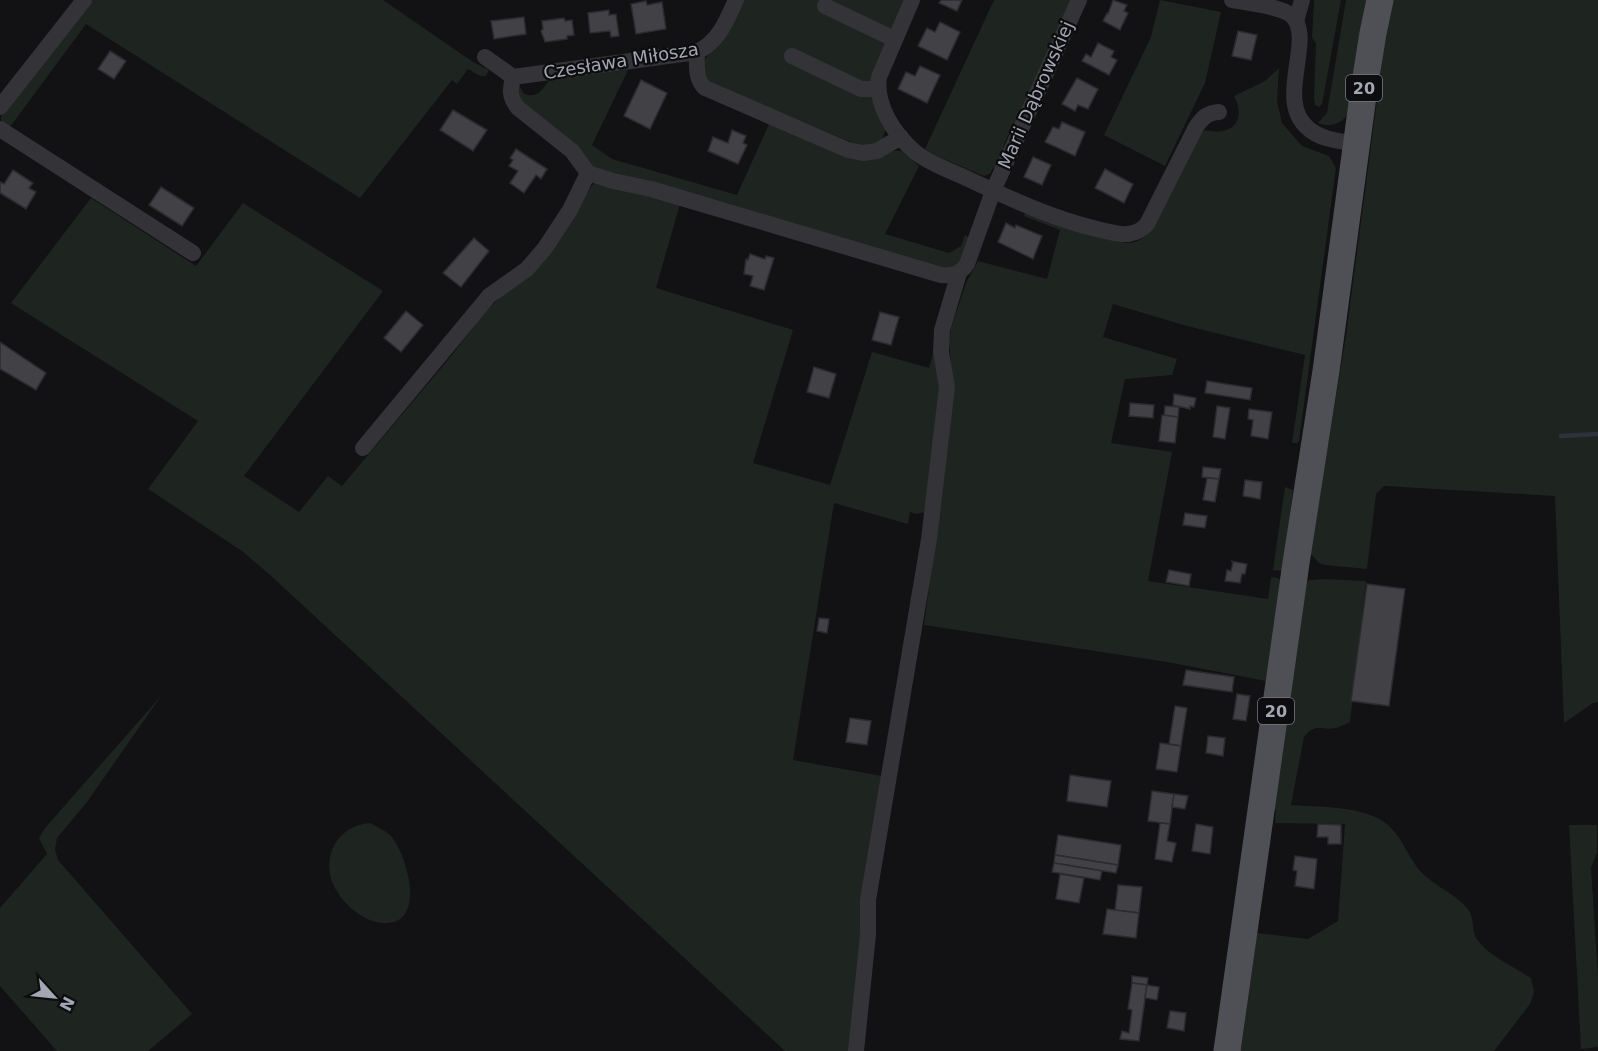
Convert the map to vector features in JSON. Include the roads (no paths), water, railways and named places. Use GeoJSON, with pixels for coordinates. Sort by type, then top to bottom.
{"type":"FeatureCollection","features":[{"type":"Feature","properties":{"kind":"main road","name":"20"},"geometry":{"type":"LineString","coordinates":[[1227,1051],[1373,33],[1380,0]]}},
{"type":"Feature","properties":{"kind":"street"},"geometry":{"type":"LineString","coordinates":[[0,107],[84,0]]}},
{"type":"Feature","properties":{"kind":"street","name":"Czesława Miłosza"},"geometry":{"type":"LineString","coordinates":[[513,77],[697,52],[717,37],[736,0]]}},
{"type":"Feature","properties":{"kind":"street"},"geometry":{"type":"LineString","coordinates":[[912,0],[881,70],[877,89],[885,112],[901,137],[926,160],[1059,218],[1116,233],[1135,233],[1142,230],[1148,224],[1196,127],[1211,112],[1219,112]]}},
{"type":"Feature","properties":{"kind":"street","name":"Marii Dąbrowskiej"},"geometry":{"type":"LineString","coordinates":[[856,1051],[868,935],[868,900],[927,550],[943,421],[947,387],[941,352],[942,330],[959,273],[967,264],[993,191],[1079,0]]}},
{"type":"Feature","properties":{"kind":"street"},"geometry":{"type":"LineString","coordinates":[[1232,0],[1282,11],[1288,13],[1296,21],[1299,46],[1294,100],[1298,115],[1312,132],[1357,144]]}},
{"type":"Feature","properties":{"kind":"street"},"geometry":{"type":"LineString","coordinates":[[1296,21],[1302,0]]}},
{"type":"Feature","properties":{"kind":"street"},"geometry":{"type":"LineString","coordinates":[[825,6],[894,39]]}},
{"type":"Feature","properties":{"kind":"street"},"geometry":{"type":"LineString","coordinates":[[697,52],[698,77],[705,88],[831,144],[863,153],[876,151],[901,137]]}},
{"type":"Feature","properties":{"kind":"street"},"geometry":{"type":"LineString","coordinates":[[792,56],[861,89],[877,89]]}},
{"type":"Feature","properties":{"kind":"street"},"geometry":{"type":"LineString","coordinates":[[485,57],[513,77],[510,94],[518,108],[572,151],[588,173],[651,189],[941,275],[951,276],[959,273]]}},
{"type":"Feature","properties":{"kind":"street"},"geometry":{"type":"LineString","coordinates":[[0,129],[193,253]]}},
{"type":"Feature","properties":{"kind":"street"},"geometry":{"type":"LineString","coordinates":[[363,448],[489,296],[527,269],[545,248],[570,210],[588,173]]}},
{"type":"Feature","properties":{"kind":"waterway"},"geometry":{"type":"LineString","coordinates":[[1561,436],[1598,434]]}}]}
